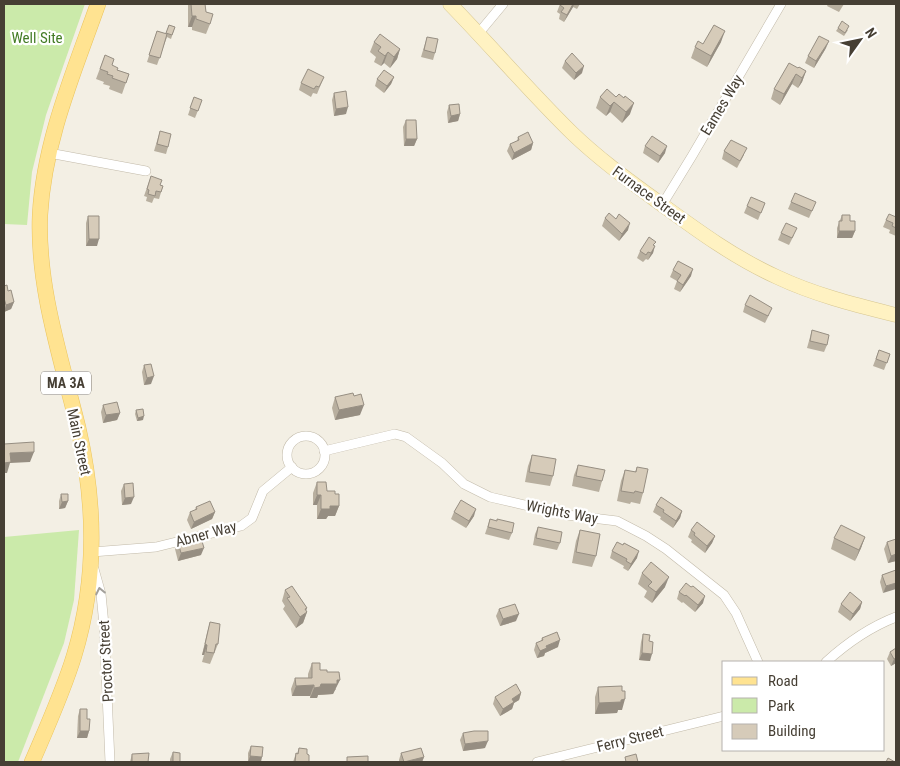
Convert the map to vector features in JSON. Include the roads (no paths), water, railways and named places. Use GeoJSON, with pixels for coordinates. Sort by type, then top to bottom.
{"type":"FeatureCollection","features":[{"type":"Feature","properties":{"kind":"main road","name":"Main Street"},"geometry":{"type":"LineString","coordinates":[[32,762],[74,656],[85,611],[92,556],[90,502],[84,457],[54,332],[43,274],[40,216],[49,153],[64,100],[98,4]]}},
{"type":"Feature","properties":{"kind":"main road","name":"Furnace Street"},"geometry":{"type":"LineString","coordinates":[[450,4],[573,134],[616,171],[720,246],[777,278],[827,296],[896,315]]}},
{"type":"Feature","properties":{"kind":"street"},"geometry":{"type":"LineString","coordinates":[[478,34],[503,4]]}},
{"type":"Feature","properties":{"kind":"street","name":"Eames Way"},"geometry":{"type":"LineString","coordinates":[[662,205],[781,4]]}},
{"type":"Feature","properties":{"kind":"street"},"geometry":{"type":"LineString","coordinates":[[49,153],[146,171]]}},
{"type":"Feature","properties":{"kind":"street","name":"Wrights Way"},"geometry":{"type":"LineString","coordinates":[[324,451],[395,434],[406,437],[442,463],[464,484],[490,497],[567,514],[617,521],[666,549],[724,595],[736,613],[758,661]]}},
{"type":"Feature","properties":{"kind":"street"},"geometry":{"type":"LineString","coordinates":[[307,436],[316,439],[324,451],[325,456],[322,465],[314,472],[305,474],[292,468],[288,459],[288,449],[294,441],[307,436]]}},
{"type":"Feature","properties":{"kind":"street","name":"Abner Way"},"geometry":{"type":"LineString","coordinates":[[92,556],[156,547],[241,526],[252,518],[263,491],[292,468]]}},
{"type":"Feature","properties":{"kind":"street","name":"Proctor Street"},"geometry":{"type":"LineString","coordinates":[[92,556],[101,594],[104,620],[110,762]]}},
{"type":"Feature","properties":{"kind":"street"},"geometry":{"type":"LineString","coordinates":[[827,661],[870,629],[896,617]]}},
{"type":"Feature","properties":{"kind":"street","name":"Ferry Street"},"geometry":{"type":"LineString","coordinates":[[537,762],[722,716]]}},
{"type":"Feature","properties":{"kind":"park label","name":"Well Site"},"geometry":{"type":"Point","coordinates":[37,38]}}]}
